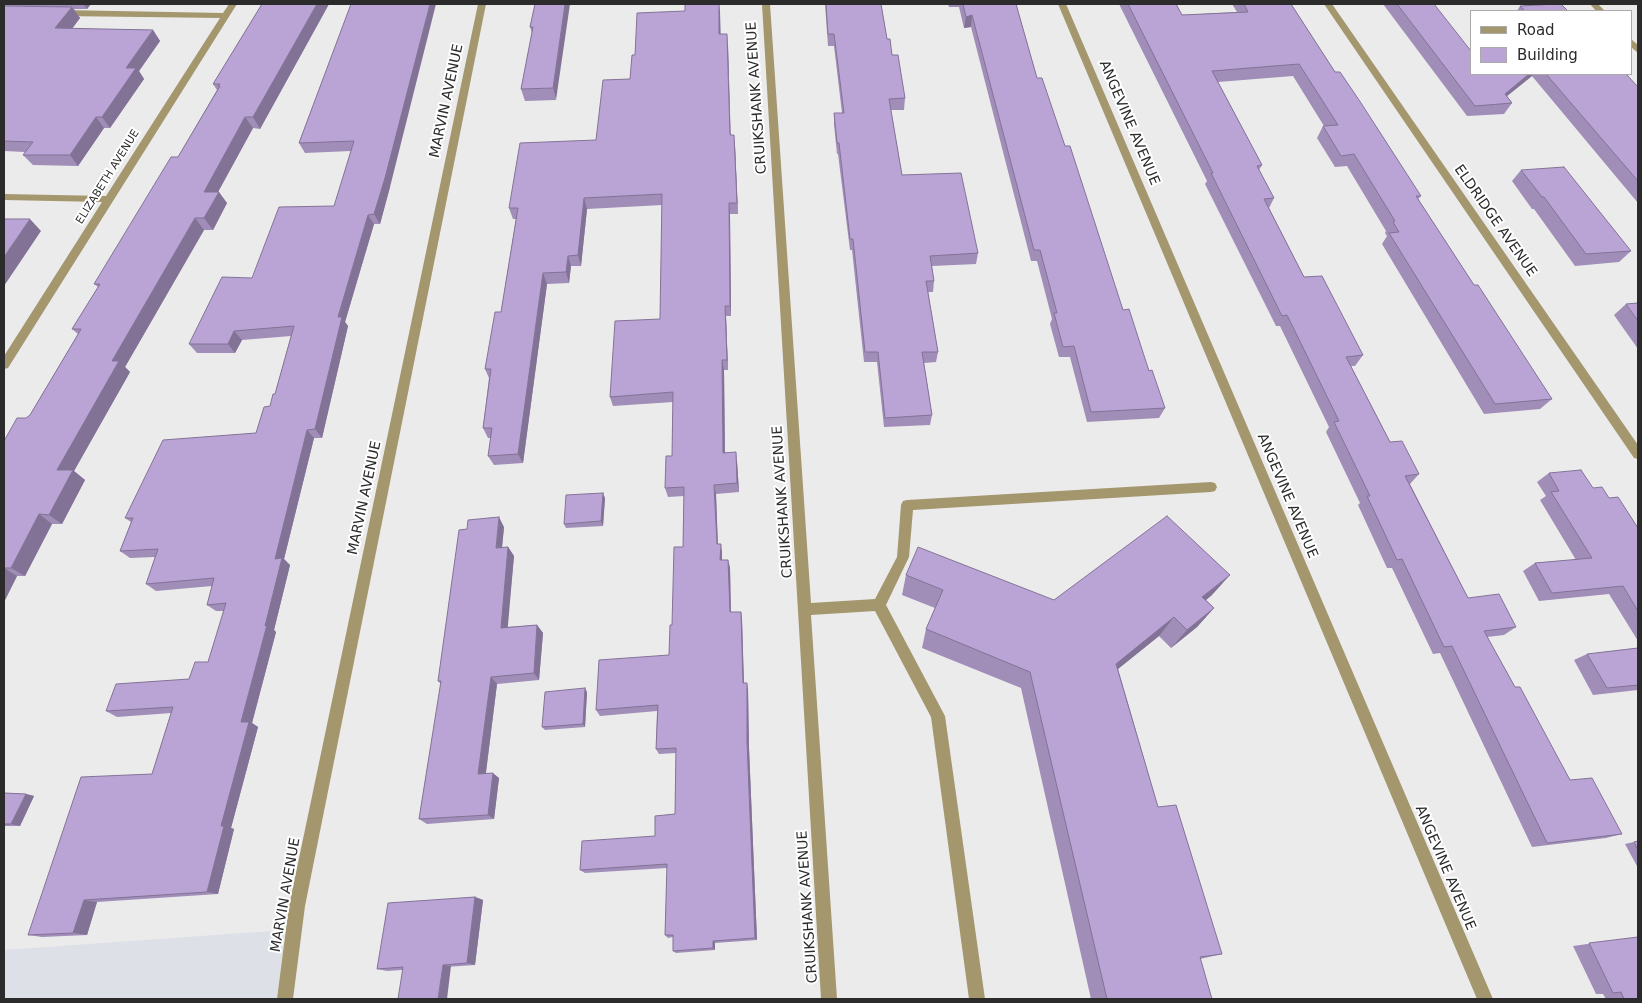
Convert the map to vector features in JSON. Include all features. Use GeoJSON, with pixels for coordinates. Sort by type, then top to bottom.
{"type":"FeatureCollection","features":[{"type":"Feature","properties":{"kind":"street","name":"ELIZABETH AVENUE"},"geometry":{"type":"LineString","coordinates":[[4,365],[233,4]]}},
{"type":"Feature","properties":{"kind":"street","name":"MARVIN AVENUE"},"geometry":{"type":"LineString","coordinates":[[285,999],[297,906],[482,4]]}},
{"type":"Feature","properties":{"kind":"street","name":"CRUIKSHANK AVENUE"},"geometry":{"type":"LineString","coordinates":[[766,4],[829,999]]}},
{"type":"Feature","properties":{"kind":"street","name":"ANGEVINE AVENUE"},"geometry":{"type":"LineString","coordinates":[[1062,4],[1485,999]]}},
{"type":"Feature","properties":{"kind":"street","name":"ELDRIDGE AVENUE"},"geometry":{"type":"LineString","coordinates":[[1328,4],[1638,454]]}},
{"type":"Feature","properties":{"kind":"street"},"geometry":{"type":"LineString","coordinates":[[52,13],[226,16]]}},
{"type":"Feature","properties":{"kind":"street"},"geometry":{"type":"LineString","coordinates":[[4,197],[109,199]]}},
{"type":"Feature","properties":{"kind":"street"},"geometry":{"type":"LineString","coordinates":[[879,605],[903,557],[907,505],[1211,487]]}},
{"type":"Feature","properties":{"kind":"street"},"geometry":{"type":"LineString","coordinates":[[805,609],[879,605]]}},
{"type":"Feature","properties":{"kind":"street"},"geometry":{"type":"LineString","coordinates":[[879,605],[938,716],[977,999]]}},
{"type":"Feature","properties":{"kind":"shaded area"},"geometry":{"type":"Polygon","coordinates":[[[285,930],[279,999],[4,999],[4,950],[285,930]]]}},
{"type":"Feature","properties":{"kind":"building"},"geometry":{"type":"Polygon","coordinates":[[[262,4],[317,4],[253,117],[245,117],[204,192],[219,192],[204,218],[195,218],[112,361],[119,361],[57,470],[73,470],[49,515],[39,514],[11,568],[4,568],[4,441],[17,418],[26,418],[30,415],[80,331],[81,329],[72,329],[100,284],[94,284],[171,157],[178,157],[220,86],[218,86],[220,84],[213,84],[262,4]]]}},
{"type":"Feature","properties":{"kind":"building"},"geometry":{"type":"Polygon","coordinates":[[[351,4],[430,4],[385,178],[374,214],[368,215],[338,317],[342,317],[315,429],[307,430],[275,559],[282,558],[265,626],[267,625],[241,722],[249,722],[221,826],[224,826],[207,892],[84,900],[73,933],[28,935],[81,777],[152,774],[173,707],[106,711],[116,684],[189,679],[195,662],[208,662],[226,603],[207,605],[214,578],[146,584],[158,549],[120,551],[133,518],[125,518],[163,440],[256,433],[264,407],[270,406],[294,326],[234,331],[228,344],[189,344],[222,277],[252,278],[279,207],[334,206],[354,141],[299,143],[351,4]]]}},
{"type":"Feature","properties":{"kind":"building"},"geometry":{"type":"Polygon","coordinates":[[[535,4],[565,4],[553,88],[521,89],[533,27],[530,27],[535,4]]]}},
{"type":"Feature","properties":{"kind":"building"},"geometry":{"type":"Polygon","coordinates":[[[685,4],[719,4],[719,34],[727,34],[730,135],[734,135],[737,203],[729,203],[730,306],[725,306],[727,360],[722,360],[723,453],[736,452],[737,483],[714,485],[717,544],[721,544],[720,560],[728,560],[730,612],[741,612],[743,683],[747,683],[747,742],[755,938],[713,941],[713,948],[673,951],[673,935],[665,935],[667,864],[580,870],[582,841],[655,836],[655,816],[675,814],[676,748],[656,749],[658,705],[596,710],[599,660],[669,655],[670,625],[672,625],[674,547],[683,547],[684,487],[665,488],[666,456],[672,456],[673,392],[610,397],[615,321],[660,319],[662,194],[584,198],[578,255],[568,256],[566,272],[543,273],[518,454],[488,456],[492,428],[483,428],[491,369],[485,369],[495,312],[501,312],[518,208],[509,208],[520,143],[596,140],[603,80],[630,79],[632,55],[635,55],[637,13],[685,11],[685,4]]]}},
{"type":"Feature","properties":{"kind":"building"},"geometry":{"type":"Polygon","coordinates":[[[826,4],[881,4],[887,39],[890,39],[892,55],[898,55],[905,98],[889,99],[902,175],[961,173],[978,253],[930,256],[934,281],[926,281],[938,352],[922,352],[932,415],[885,418],[878,352],[865,352],[853,239],[850,239],[834,113],[844,113],[834,34],[828,34],[826,4]]]}},
{"type":"Feature","properties":{"kind":"building"},"geometry":{"type":"Polygon","coordinates":[[[963,4],[1016,4],[1037,78],[1042,78],[1065,146],[1070,146],[1123,310],[1129,309],[1149,371],[1152,370],[1165,408],[1091,412],[1074,346],[1063,347],[1054,313],[1057,313],[1040,250],[1034,250],[972,15],[966,17],[963,4]]]}},
{"type":"Feature","properties":{"kind":"building"},"geometry":{"type":"Polygon","coordinates":[[[1128,4],[1176,4],[1182,15],[1248,12],[1244,4],[1291,4],[1335,72],[1340,72],[1361,103],[1421,196],[1416,196],[1474,285],[1478,285],[1552,399],[1495,404],[1389,233],[1399,232],[1393,222],[1395,221],[1354,154],[1341,156],[1323,126],[1338,125],[1299,64],[1212,71],[1262,165],[1257,166],[1274,198],[1264,199],[1304,277],[1322,276],[1363,355],[1346,357],[1390,442],[1402,441],[1419,474],[1405,476],[1468,598],[1499,594],[1516,627],[1484,631],[1515,687],[1520,687],[1570,780],[1592,778],[1622,834],[1547,843],[1452,646],[1444,647],[1402,559],[1397,560],[1367,496],[1370,496],[1334,422],[1339,421],[1287,315],[1282,316],[1128,4]]]}},
{"type":"Feature","properties":{"kind":"building"},"geometry":{"type":"Polygon","coordinates":[[[1397,4],[1434,4],[1470,50],[1470,75],[1528,75],[1505,94],[1512,103],[1475,106],[1397,4]]]}},
{"type":"Feature","properties":{"kind":"building"},"geometry":{"type":"Polygon","coordinates":[[[1561,4],[1567,10],[1524,10],[1520,6],[1561,4]]]}},
{"type":"Feature","properties":{"kind":"building"},"geometry":{"type":"Polygon","coordinates":[[[4,6],[72,7],[55,28],[153,30],[126,68],[136,68],[102,117],[96,117],[70,155],[23,155],[33,142],[4,141],[4,6]]]}},
{"type":"Feature","properties":{"kind":"building"},"geometry":{"type":"Polygon","coordinates":[[[1547,75],[1627,75],[1638,87],[1638,181],[1547,75]]]}},
{"type":"Feature","properties":{"kind":"building"},"geometry":{"type":"Polygon","coordinates":[[[1564,167],[1631,251],[1586,254],[1544,197],[1542,197],[1521,170],[1564,167]]]}},
{"type":"Feature","properties":{"kind":"building"},"geometry":{"type":"Polygon","coordinates":[[[4,219],[30,219],[4,257],[4,219]]]}},
{"type":"Feature","properties":{"kind":"building"},"geometry":{"type":"Polygon","coordinates":[[[1638,303],[1638,321],[1626,304],[1638,303]]]}},
{"type":"Feature","properties":{"kind":"building"},"geometry":{"type":"Polygon","coordinates":[[[1581,470],[1593,488],[1602,487],[1609,498],[1618,497],[1638,528],[1638,611],[1623,586],[1552,593],[1535,563],[1592,558],[1551,492],[1559,491],[1549,473],[1581,470]]]}},
{"type":"Feature","properties":{"kind":"building"},"geometry":{"type":"Polygon","coordinates":[[[603,493],[601,521],[564,524],[566,495],[603,493]]]}},
{"type":"Feature","properties":{"kind":"building"},"geometry":{"type":"Polygon","coordinates":[[[1167,516],[1230,575],[1202,597],[1214,608],[1187,630],[1174,617],[1116,664],[1158,807],[1176,805],[1222,954],[1200,957],[1212,999],[1107,999],[1030,672],[926,629],[943,590],[906,575],[918,547],[1054,600],[1167,516]]]}},
{"type":"Feature","properties":{"kind":"building"},"geometry":{"type":"Polygon","coordinates":[[[499,517],[496,548],[508,547],[501,628],[537,625],[534,673],[491,677],[478,774],[493,773],[488,815],[419,819],[441,681],[438,681],[459,530],[467,529],[468,520],[499,517]]]}},
{"type":"Feature","properties":{"kind":"building"},"geometry":{"type":"Polygon","coordinates":[[[1638,648],[1638,685],[1607,688],[1587,654],[1638,648]]]}},
{"type":"Feature","properties":{"kind":"building"},"geometry":{"type":"Polygon","coordinates":[[[585,688],[583,724],[542,727],[545,692],[585,688]]]}},
{"type":"Feature","properties":{"kind":"building"},"geometry":{"type":"Polygon","coordinates":[[[4,793],[26,794],[11,824],[4,824],[4,793]]]}},
{"type":"Feature","properties":{"kind":"building"},"geometry":{"type":"Polygon","coordinates":[[[1638,841],[1638,850],[1634,842],[1638,841]]]}},
{"type":"Feature","properties":{"kind":"building"},"geometry":{"type":"Polygon","coordinates":[[[475,897],[467,963],[443,965],[438,999],[398,999],[403,967],[377,969],[388,903],[475,897]]]}},
{"type":"Feature","properties":{"kind":"building"},"geometry":{"type":"Polygon","coordinates":[[[1638,937],[1638,999],[1624,999],[1621,992],[1613,993],[1589,943],[1638,937]]]}}]}
